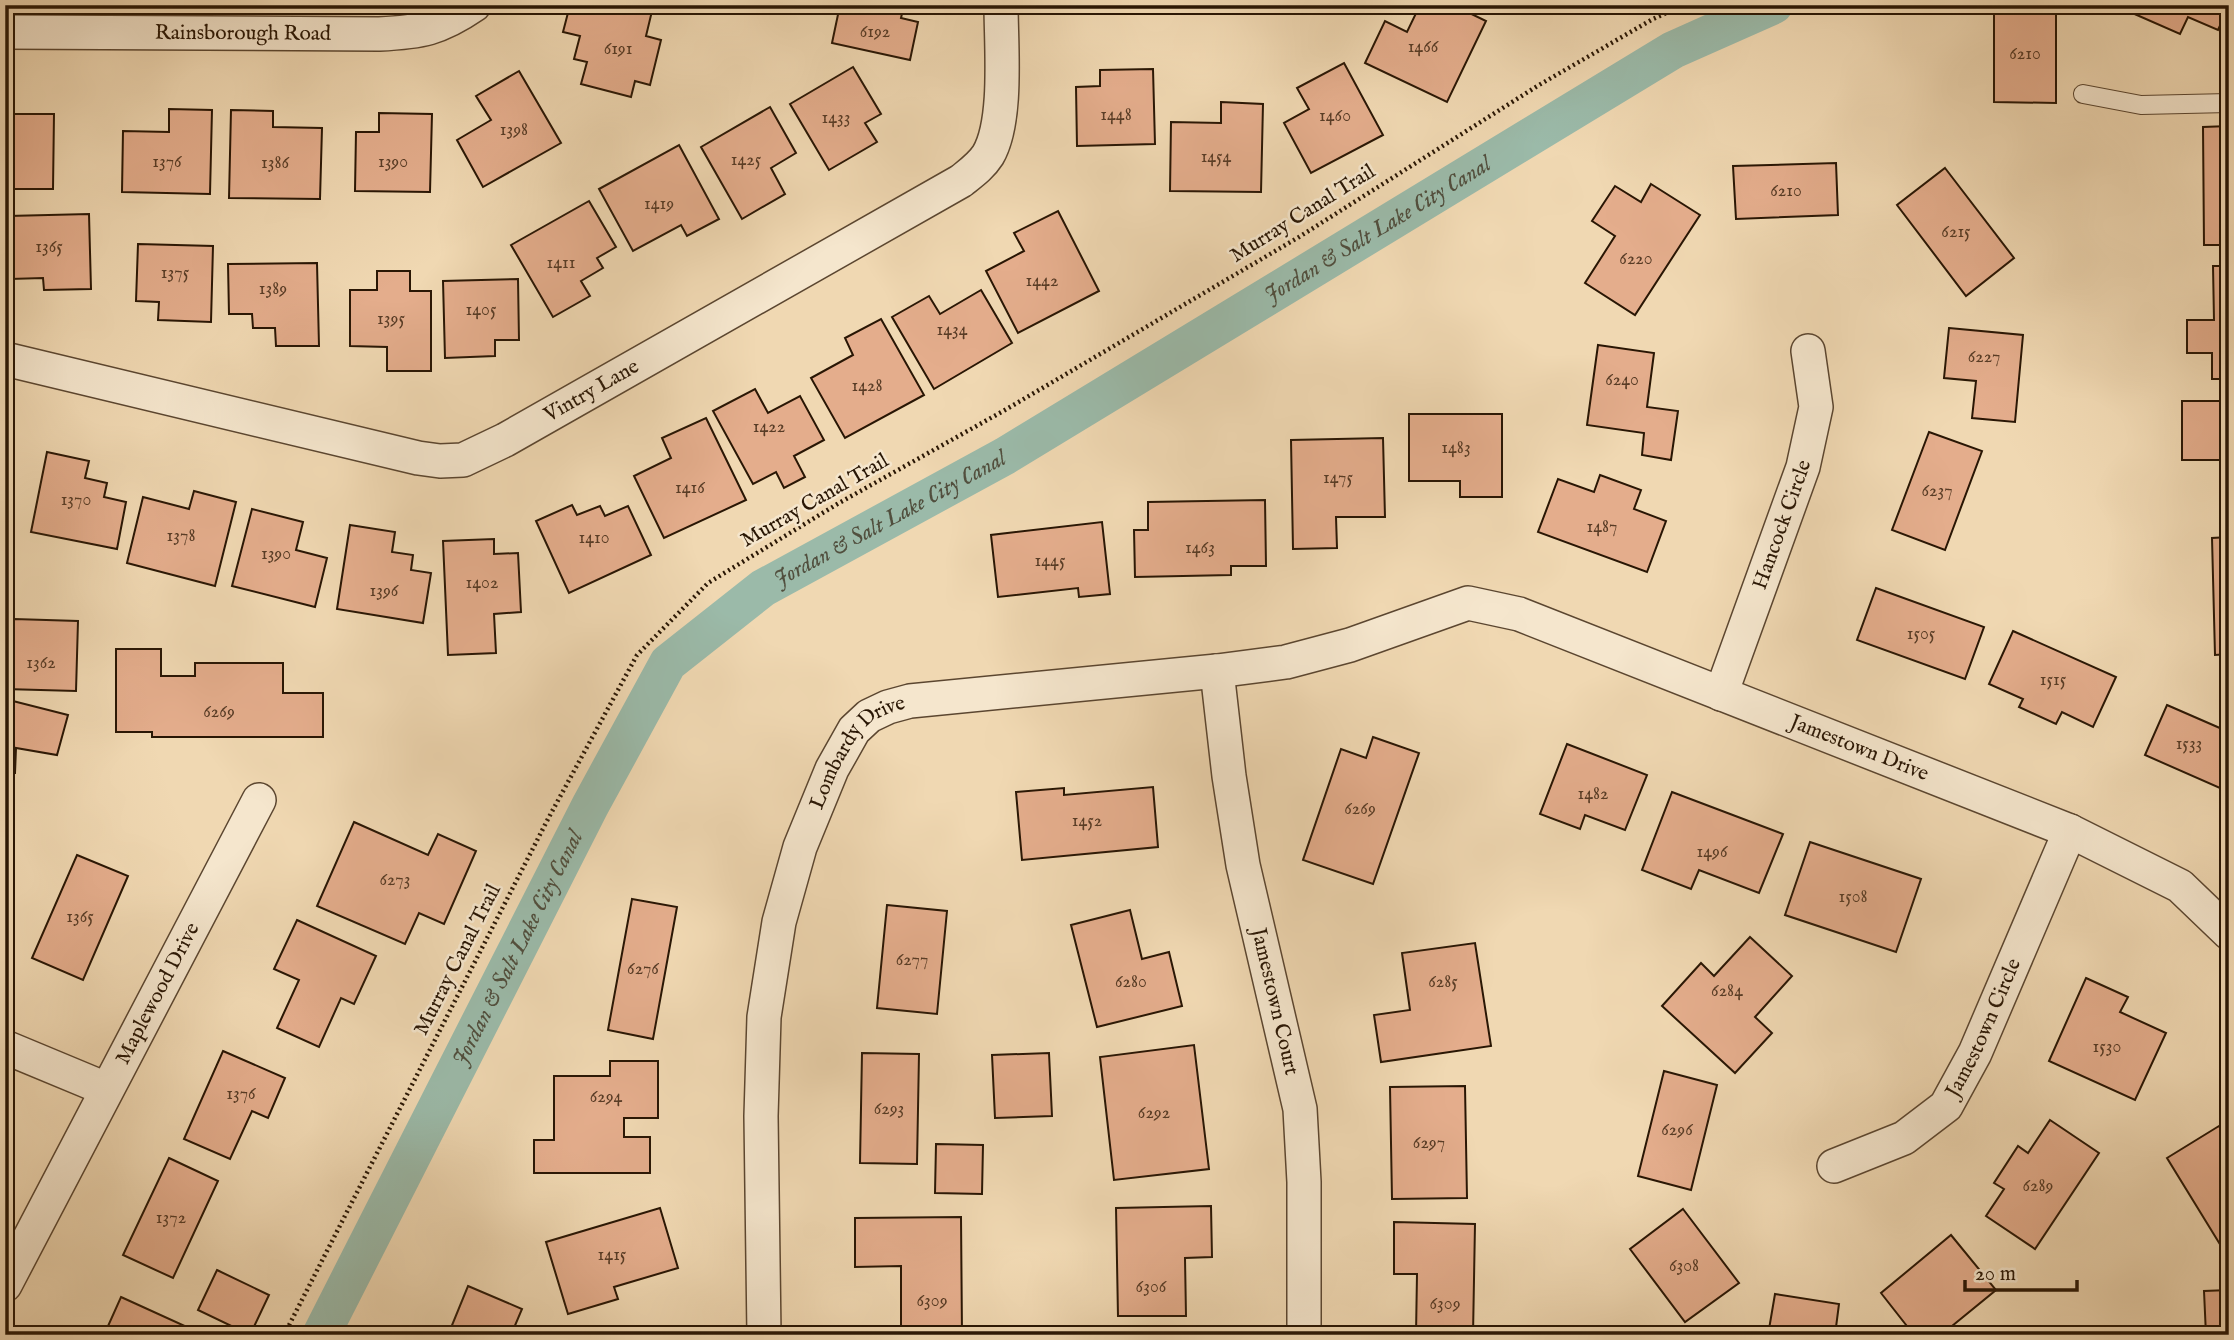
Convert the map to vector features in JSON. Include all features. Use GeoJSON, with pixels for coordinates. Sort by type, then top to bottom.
{"type":"FeatureCollection","features":[{"type":"Feature","properties":{"kind":"street","name":"Rainsborough Road"},"geometry":{"type":"LineString","coordinates":[[5,32],[421,32],[452,20],[474,5]]}},
{"type":"Feature","properties":{"kind":"street","name":"Vintry Lane"},"geometry":{"type":"LineString","coordinates":[[5,359],[418,458],[463,460],[505,440],[630,370],[970,174],[988,154],[996,135],[1001,89],[1001,5]]}},
{"type":"Feature","properties":{"kind":"street","name":"Hancock Circle"},"geometry":{"type":"LineString","coordinates":[[1721,694],[1803,467],[1816,407],[1808,351]]}},
{"type":"Feature","properties":{"kind":"street","name":"Jamestown Drive"},"geometry":{"type":"LineString","coordinates":[[1468,603],[1519,614],[2070,831],[2180,886],[2229,933]]}},
{"type":"Feature","properties":{"kind":"street","name":"Lombardy Drive"},"geometry":{"type":"LineString","coordinates":[[764,1335],[761,1116],[764,1017],[779,922],[800,847],[832,769],[855,730],[869,716],[910,701],[1286,662],[1350,645],[1468,603]]}},
{"type":"Feature","properties":{"kind":"street","name":"Jamestown Court"},"geometry":{"type":"LineString","coordinates":[[1217,671],[1243,865],[1300,1109],[1304,1182],[1304,1335]]}},
{"type":"Feature","properties":{"kind":"street","name":"Maplewood Drive"},"geometry":{"type":"LineString","coordinates":[[5,1047],[106,1090],[259,800]]}},
{"type":"Feature","properties":{"kind":"street","name":"Jamestown Circle"},"geometry":{"type":"LineString","coordinates":[[1834,1166],[1904,1138],[1946,1106],[1975,1053],[2070,831]]}},
{"type":"Feature","properties":{"kind":"street"},"geometry":{"type":"LineString","coordinates":[[5,1285],[106,1090]]}},
{"type":"Feature","properties":{"kind":"lane"},"geometry":{"type":"LineString","coordinates":[[2083,94],[2141,105],[2229,103]]}},
{"type":"Feature","properties":{"kind":"path","name":"Murray Canal Trail"},"geometry":{"type":"LineString","coordinates":[[284,1335],[543,829],[637,655],[708,583],[839,503],[1005,410],[1299,237],[1539,85],[1653,19],[1684,5]]}},
{"type":"Feature","properties":{"kind":"building"},"geometry":{"type":"Polygon","coordinates":[[[570,5],[629,5],[652,11],[646,36],[661,40],[650,85],[635,81],[631,97],[581,84],[587,62],[574,59],[580,36],[563,32],[570,5]]]}},
{"type":"Feature","properties":{"kind":"building"},"geometry":{"type":"Polygon","coordinates":[[[840,5],[904,5],[901,18],[918,22],[910,60],[832,43],[840,5]]]}},
{"type":"Feature","properties":{"kind":"building"},"geometry":{"type":"Polygon","coordinates":[[[1420,5],[1453,5],[1486,21],[1447,102],[1365,63],[1385,21],[1407,32],[1420,5]]]}},
{"type":"Feature","properties":{"kind":"building"},"geometry":{"type":"Polygon","coordinates":[[[1994,5],[2056,5],[2056,103],[1994,102],[1994,5]]]}},
{"type":"Feature","properties":{"kind":"building"},"geometry":{"type":"Polygon","coordinates":[[[2114,5],[2229,6],[2218,30],[2188,17],[2180,34],[2114,5]]]}},
{"type":"Feature","properties":{"kind":"building"},"geometry":{"type":"Polygon","coordinates":[[[2225,37],[2229,37],[2229,79],[2226,79],[2225,37]]]}},
{"type":"Feature","properties":{"kind":"building"},"geometry":{"type":"Polygon","coordinates":[[[1344,63],[1383,135],[1311,173],[1284,123],[1309,109],[1297,88],[1344,63]]]}},
{"type":"Feature","properties":{"kind":"building"},"geometry":{"type":"Polygon","coordinates":[[[853,67],[881,114],[865,123],[877,142],[829,170],[790,104],[853,67]]]}},
{"type":"Feature","properties":{"kind":"building"},"geometry":{"type":"Polygon","coordinates":[[[1153,69],[1155,144],[1077,146],[1076,87],[1100,86],[1100,70],[1153,69]]]}},
{"type":"Feature","properties":{"kind":"building"},"geometry":{"type":"Polygon","coordinates":[[[519,71],[561,143],[483,187],[457,140],[491,120],[476,96],[519,71]]]}},
{"type":"Feature","properties":{"kind":"building"},"geometry":{"type":"Polygon","coordinates":[[[1221,102],[1263,104],[1261,192],[1170,191],[1171,122],[1221,123],[1221,102]]]}},
{"type":"Feature","properties":{"kind":"building"},"geometry":{"type":"Polygon","coordinates":[[[770,107],[796,153],[771,168],[785,194],[742,219],[701,147],[770,107]]]}},
{"type":"Feature","properties":{"kind":"building"},"geometry":{"type":"Polygon","coordinates":[[[169,109],[212,110],[210,194],[122,192],[123,131],[169,132],[169,109]]]}},
{"type":"Feature","properties":{"kind":"building"},"geometry":{"type":"Polygon","coordinates":[[[231,110],[273,111],[273,127],[322,128],[320,199],[229,198],[231,110]]]}},
{"type":"Feature","properties":{"kind":"building"},"geometry":{"type":"Polygon","coordinates":[[[379,113],[432,114],[430,192],[355,191],[356,132],[379,132],[379,113]]]}},
{"type":"Feature","properties":{"kind":"building"},"geometry":{"type":"Polygon","coordinates":[[[5,114],[54,114],[53,189],[5,189],[5,114]]]}},
{"type":"Feature","properties":{"kind":"building"},"geometry":{"type":"Polygon","coordinates":[[[2229,126],[2229,245],[2204,245],[2203,127],[2229,126]]]}},
{"type":"Feature","properties":{"kind":"building"},"geometry":{"type":"Polygon","coordinates":[[[679,145],[719,219],[687,236],[681,225],[633,251],[599,189],[679,145]]]}},
{"type":"Feature","properties":{"kind":"building"},"geometry":{"type":"Polygon","coordinates":[[[1836,163],[1838,215],[1736,219],[1733,166],[1836,163]]]}},
{"type":"Feature","properties":{"kind":"building"},"geometry":{"type":"Polygon","coordinates":[[[1945,168],[2014,258],[1966,296],[1897,205],[1945,168]]]}},
{"type":"Feature","properties":{"kind":"building"},"geometry":{"type":"Polygon","coordinates":[[[1651,184],[1700,215],[1635,315],[1585,283],[1615,236],[1592,221],[1615,186],[1641,202],[1651,184]]]}},
{"type":"Feature","properties":{"kind":"building"},"geometry":{"type":"Polygon","coordinates":[[[589,201],[616,247],[597,258],[603,268],[581,281],[590,296],[553,317],[511,245],[589,201]]]}},
{"type":"Feature","properties":{"kind":"building"},"geometry":{"type":"Polygon","coordinates":[[[1058,211],[1099,291],[1018,333],[986,271],[1024,251],[1014,233],[1058,211]]]}},
{"type":"Feature","properties":{"kind":"building"},"geometry":{"type":"Polygon","coordinates":[[[89,214],[91,289],[44,290],[43,278],[10,279],[8,216],[89,214]]]}},
{"type":"Feature","properties":{"kind":"building"},"geometry":{"type":"Polygon","coordinates":[[[138,244],[213,246],[211,322],[158,320],[159,302],[136,301],[138,244]]]}},
{"type":"Feature","properties":{"kind":"building"},"geometry":{"type":"Polygon","coordinates":[[[317,263],[319,346],[276,346],[275,328],[253,328],[252,314],[229,314],[228,264],[317,263]]]}},
{"type":"Feature","properties":{"kind":"building"},"geometry":{"type":"Polygon","coordinates":[[[2213,266],[2229,266],[2229,379],[2212,379],[2212,353],[2187,353],[2187,320],[2214,320],[2213,266]]]}},
{"type":"Feature","properties":{"kind":"building"},"geometry":{"type":"Polygon","coordinates":[[[377,271],[410,271],[410,291],[431,291],[431,371],[387,371],[387,347],[350,346],[350,290],[377,290],[377,271]]]}},
{"type":"Feature","properties":{"kind":"building"},"geometry":{"type":"Polygon","coordinates":[[[518,279],[519,340],[495,340],[495,356],[445,358],[443,281],[518,279]]]}},
{"type":"Feature","properties":{"kind":"building"},"geometry":{"type":"Polygon","coordinates":[[[981,290],[1012,343],[934,389],[892,317],[929,296],[940,314],[981,290]]]}},
{"type":"Feature","properties":{"kind":"building"},"geometry":{"type":"Polygon","coordinates":[[[881,319],[924,395],[845,438],[811,378],[853,355],[845,338],[881,319]]]}},
{"type":"Feature","properties":{"kind":"building"},"geometry":{"type":"Polygon","coordinates":[[[1949,328],[2023,335],[2015,422],[1972,418],[1976,381],[1944,378],[1949,328]]]}},
{"type":"Feature","properties":{"kind":"building"},"geometry":{"type":"Polygon","coordinates":[[[1598,345],[1654,353],[1647,407],[1678,411],[1671,460],[1642,455],[1644,433],[1587,425],[1598,345]]]}},
{"type":"Feature","properties":{"kind":"building"},"geometry":{"type":"Polygon","coordinates":[[[755,389],[768,413],[800,396],[824,440],[794,456],[805,477],[784,488],[776,472],[753,484],[713,411],[755,389]]]}},
{"type":"Feature","properties":{"kind":"building"},"geometry":{"type":"Polygon","coordinates":[[[2182,401],[2229,401],[2229,514],[2222,514],[2221,460],[2182,460],[2182,401]]]}},
{"type":"Feature","properties":{"kind":"building"},"geometry":{"type":"Polygon","coordinates":[[[1409,414],[1502,414],[1502,497],[1460,497],[1460,481],[1409,481],[1409,414]]]}},
{"type":"Feature","properties":{"kind":"building"},"geometry":{"type":"Polygon","coordinates":[[[706,418],[746,500],[664,538],[634,476],[671,458],[662,438],[706,418]]]}},
{"type":"Feature","properties":{"kind":"building"},"geometry":{"type":"Polygon","coordinates":[[[1929,432],[1982,451],[1945,550],[1892,530],[1929,432]]]}},
{"type":"Feature","properties":{"kind":"building"},"geometry":{"type":"Polygon","coordinates":[[[1383,438],[1385,517],[1336,517],[1337,548],[1293,549],[1291,440],[1383,438]]]}},
{"type":"Feature","properties":{"kind":"building"},"geometry":{"type":"Polygon","coordinates":[[[47,452],[89,461],[85,478],[107,483],[104,497],[126,502],[117,549],[31,532],[47,452]]]}},
{"type":"Feature","properties":{"kind":"building"},"geometry":{"type":"Polygon","coordinates":[[[1600,475],[1641,490],[1634,509],[1666,521],[1647,572],[1538,532],[1558,479],[1594,492],[1600,475]]]}},
{"type":"Feature","properties":{"kind":"building"},"geometry":{"type":"Polygon","coordinates":[[[194,491],[236,502],[215,586],[127,563],[143,497],[189,509],[194,491]]]}},
{"type":"Feature","properties":{"kind":"building"},"geometry":{"type":"Polygon","coordinates":[[[1265,500],[1266,566],[1231,566],[1231,575],[1135,577],[1134,530],[1148,530],[1148,502],[1265,500]]]}},
{"type":"Feature","properties":{"kind":"building"},"geometry":{"type":"Polygon","coordinates":[[[572,505],[577,515],[600,506],[605,516],[628,506],[651,555],[569,593],[536,521],[572,505]]]}},
{"type":"Feature","properties":{"kind":"building"},"geometry":{"type":"Polygon","coordinates":[[[252,509],[303,522],[296,550],[327,558],[315,607],[232,586],[252,509]]]}},
{"type":"Feature","properties":{"kind":"building"},"geometry":{"type":"Polygon","coordinates":[[[1102,522],[1110,594],[1079,597],[1078,588],[998,597],[991,535],[1102,522]]]}},
{"type":"Feature","properties":{"kind":"building"},"geometry":{"type":"Polygon","coordinates":[[[350,525],[395,532],[392,552],[413,555],[411,570],[431,573],[423,623],[337,609],[350,525]]]}},
{"type":"Feature","properties":{"kind":"building"},"geometry":{"type":"Polygon","coordinates":[[[2229,537],[2229,654],[2215,655],[2212,538],[2229,537]]]}},
{"type":"Feature","properties":{"kind":"building"},"geometry":{"type":"Polygon","coordinates":[[[494,539],[494,554],[518,553],[521,612],[494,614],[496,653],[448,655],[443,541],[494,539]]]}},
{"type":"Feature","properties":{"kind":"building"},"geometry":{"type":"Polygon","coordinates":[[[1876,588],[1984,627],[1965,679],[1857,640],[1876,588]]]}},
{"type":"Feature","properties":{"kind":"building"},"geometry":{"type":"Polygon","coordinates":[[[14,619],[78,621],[76,691],[5,689],[5,637],[14,637],[14,619]]]}},
{"type":"Feature","properties":{"kind":"building"},"geometry":{"type":"Polygon","coordinates":[[[2013,631],[2116,677],[2093,727],[2062,712],[2056,724],[2019,707],[2023,699],[1989,684],[2013,631]]]}},
{"type":"Feature","properties":{"kind":"building"},"geometry":{"type":"Polygon","coordinates":[[[116,649],[161,649],[161,676],[195,676],[195,663],[283,663],[283,693],[323,693],[323,737],[152,737],[152,732],[116,732],[116,649]]]}},
{"type":"Feature","properties":{"kind":"building"},"geometry":{"type":"Polygon","coordinates":[[[5,699],[68,715],[57,755],[16,748],[15,773],[5,773],[5,699]]]}},
{"type":"Feature","properties":{"kind":"building"},"geometry":{"type":"Polygon","coordinates":[[[2167,705],[2229,732],[2229,792],[2145,755],[2167,705]]]}},
{"type":"Feature","properties":{"kind":"building"},"geometry":{"type":"Polygon","coordinates":[[[1373,737],[1419,753],[1373,884],[1303,860],[1341,749],[1366,758],[1373,737]]]}},
{"type":"Feature","properties":{"kind":"building"},"geometry":{"type":"Polygon","coordinates":[[[1567,744],[1647,775],[1625,830],[1585,815],[1580,829],[1540,814],[1567,744]]]}},
{"type":"Feature","properties":{"kind":"building"},"geometry":{"type":"Polygon","coordinates":[[[1153,787],[1158,847],[1022,860],[1016,792],[1064,788],[1064,795],[1153,787]]]}},
{"type":"Feature","properties":{"kind":"building"},"geometry":{"type":"Polygon","coordinates":[[[1672,792],[1783,834],[1759,893],[1699,870],[1691,889],[1642,870],[1672,792]]]}},
{"type":"Feature","properties":{"kind":"building"},"geometry":{"type":"Polygon","coordinates":[[[354,822],[428,855],[438,834],[476,851],[444,924],[419,913],[405,944],[317,906],[354,822]]]}},
{"type":"Feature","properties":{"kind":"building"},"geometry":{"type":"Polygon","coordinates":[[[1810,842],[1921,879],[1896,952],[1785,915],[1810,842]]]}},
{"type":"Feature","properties":{"kind":"building"},"geometry":{"type":"Polygon","coordinates":[[[77,855],[128,876],[83,980],[32,958],[77,855]]]}},
{"type":"Feature","properties":{"kind":"building"},"geometry":{"type":"Polygon","coordinates":[[[632,899],[677,907],[653,1039],[608,1030],[632,899]]]}},
{"type":"Feature","properties":{"kind":"building"},"geometry":{"type":"Polygon","coordinates":[[[887,905],[947,911],[937,1014],[877,1008],[887,905]]]}},
{"type":"Feature","properties":{"kind":"building"},"geometry":{"type":"Polygon","coordinates":[[[1130,910],[1142,959],[1169,952],[1182,1006],[1097,1027],[1071,925],[1130,910]]]}},
{"type":"Feature","properties":{"kind":"building"},"geometry":{"type":"Polygon","coordinates":[[[297,920],[376,956],[354,1004],[341,998],[319,1047],[277,1028],[299,980],[274,969],[297,920]]]}},
{"type":"Feature","properties":{"kind":"building"},"geometry":{"type":"Polygon","coordinates":[[[1750,937],[1792,976],[1755,1017],[1772,1033],[1735,1073],[1662,1006],[1701,963],[1714,976],[1750,937]]]}},
{"type":"Feature","properties":{"kind":"building"},"geometry":{"type":"Polygon","coordinates":[[[1475,943],[1491,1046],[1381,1062],[1374,1015],[1410,1010],[1402,953],[1475,943]]]}},
{"type":"Feature","properties":{"kind":"building"},"geometry":{"type":"Polygon","coordinates":[[[2086,978],[2128,997],[2120,1012],[2166,1033],[2135,1100],[2049,1061],[2086,978]]]}},
{"type":"Feature","properties":{"kind":"building"},"geometry":{"type":"Polygon","coordinates":[[[1194,1045],[1209,1169],[1114,1180],[1100,1057],[1194,1045]]]}},
{"type":"Feature","properties":{"kind":"building"},"geometry":{"type":"Polygon","coordinates":[[[223,1051],[285,1078],[268,1118],[252,1111],[230,1159],[184,1139],[223,1051]]]}},
{"type":"Feature","properties":{"kind":"building"},"geometry":{"type":"Polygon","coordinates":[[[862,1053],[919,1054],[917,1164],[860,1163],[862,1053]]]}},
{"type":"Feature","properties":{"kind":"building"},"geometry":{"type":"Polygon","coordinates":[[[1049,1053],[1052,1116],[995,1118],[992,1055],[1049,1053]]]}},
{"type":"Feature","properties":{"kind":"building"},"geometry":{"type":"Polygon","coordinates":[[[610,1061],[658,1061],[658,1118],[624,1118],[624,1137],[650,1137],[650,1173],[534,1173],[534,1140],[554,1140],[554,1076],[610,1076],[610,1061]]]}},
{"type":"Feature","properties":{"kind":"building"},"geometry":{"type":"Polygon","coordinates":[[[1664,1071],[1717,1085],[1691,1190],[1638,1176],[1664,1071]]]}},
{"type":"Feature","properties":{"kind":"building"},"geometry":{"type":"Polygon","coordinates":[[[1465,1086],[1467,1198],[1392,1199],[1390,1087],[1465,1086]]]}},
{"type":"Feature","properties":{"kind":"building"},"geometry":{"type":"Polygon","coordinates":[[[2050,1120],[2099,1153],[2035,1249],[1986,1216],[2004,1189],[1994,1183],[2018,1146],[2028,1153],[2050,1120]]]}},
{"type":"Feature","properties":{"kind":"building"},"geometry":{"type":"Polygon","coordinates":[[[2219,1126],[2229,1141],[2229,1259],[2167,1158],[2219,1126]]]}},
{"type":"Feature","properties":{"kind":"building"},"geometry":{"type":"Polygon","coordinates":[[[936,1144],[983,1145],[982,1194],[935,1193],[936,1144]]]}},
{"type":"Feature","properties":{"kind":"building"},"geometry":{"type":"Polygon","coordinates":[[[169,1158],[218,1181],[173,1278],[123,1255],[169,1158]]]}},
{"type":"Feature","properties":{"kind":"building"},"geometry":{"type":"Polygon","coordinates":[[[1211,1206],[1212,1257],[1185,1258],[1186,1316],[1118,1316],[1116,1208],[1211,1206]]]}},
{"type":"Feature","properties":{"kind":"building"},"geometry":{"type":"Polygon","coordinates":[[[660,1208],[678,1268],[614,1287],[618,1299],[568,1314],[546,1242],[660,1208]]]}},
{"type":"Feature","properties":{"kind":"building"},"geometry":{"type":"Polygon","coordinates":[[[1683,1209],[1739,1283],[1685,1322],[1630,1249],[1683,1209]]]}},
{"type":"Feature","properties":{"kind":"building"},"geometry":{"type":"Polygon","coordinates":[[[961,1217],[962,1335],[901,1335],[901,1266],[855,1267],[855,1218],[961,1217]]]}},
{"type":"Feature","properties":{"kind":"building"},"geometry":{"type":"Polygon","coordinates":[[[1394,1222],[1475,1224],[1473,1335],[1416,1335],[1417,1274],[1394,1274],[1394,1222]]]}},
{"type":"Feature","properties":{"kind":"building"},"geometry":{"type":"Polygon","coordinates":[[[1951,1235],[1996,1290],[1941,1335],[1914,1335],[1881,1293],[1951,1235]]]}},
{"type":"Feature","properties":{"kind":"building"},"geometry":{"type":"Polygon","coordinates":[[[217,1270],[269,1295],[250,1335],[198,1310],[217,1270]]]}},
{"type":"Feature","properties":{"kind":"building"},"geometry":{"type":"Polygon","coordinates":[[[468,1286],[522,1309],[511,1335],[448,1335],[468,1286]]]}},
{"type":"Feature","properties":{"kind":"building"},"geometry":{"type":"Polygon","coordinates":[[[2229,1290],[2229,1335],[2206,1335],[2204,1291],[2229,1290]]]}},
{"type":"Feature","properties":{"kind":"building"},"geometry":{"type":"Polygon","coordinates":[[[1775,1294],[1839,1304],[1835,1335],[1768,1335],[1775,1294]]]}},
{"type":"Feature","properties":{"kind":"building"},"geometry":{"type":"Polygon","coordinates":[[[121,1297],[198,1332],[197,1335],[104,1335],[121,1297]]]}},
{"type":"Feature","properties":{"kind":"waterway","name":"Jordan & Salt Lake City Canal"},"geometry":{"type":"LineString","coordinates":[[321,1335],[590,806],[668,663],[763,588],[1005,456],[1673,50],[1774,5]]}}]}
